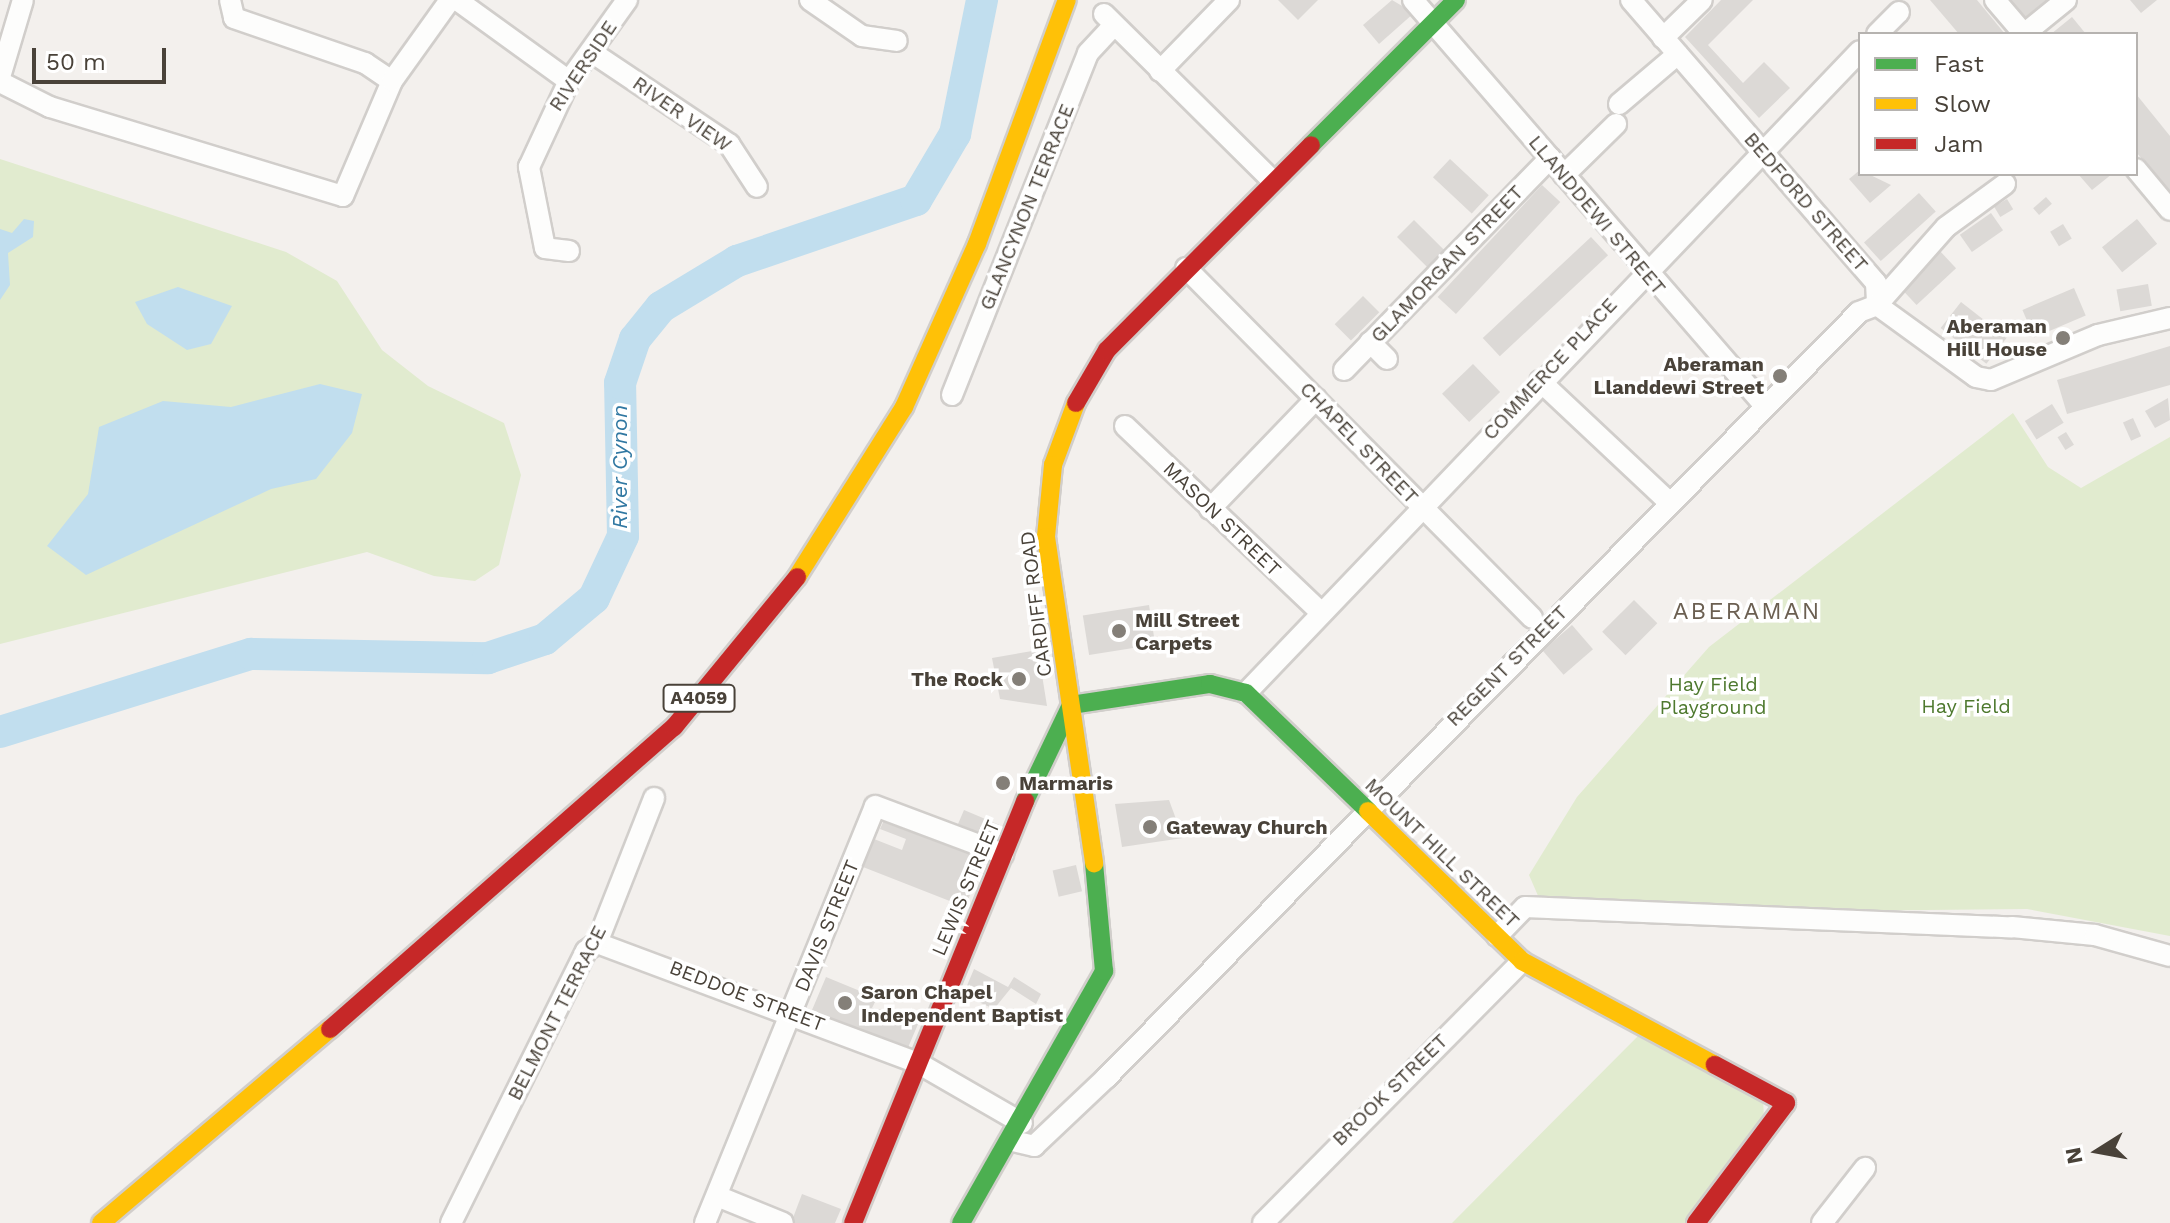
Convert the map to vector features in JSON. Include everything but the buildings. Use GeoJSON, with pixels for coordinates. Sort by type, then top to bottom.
{"type":"FeatureCollection","features":[{"type":"Feature","properties":{"kind":"main road","name":"A4059"},"geometry":{"type":"LineString","coordinates":[[101,1223],[542,848],[674,727],[762,625],[846,509],[904,407],[977,244],[1067,0]]}},
{"type":"Feature","properties":{"kind":"main road","name":"CARDIFF ROAD"},"geometry":{"type":"LineString","coordinates":[[961,1223],[1018,1132],[1104,971],[1086,776],[1071,705],[1046,537],[1053,465],[1078,397],[1107,350],[1456,0]]}},
{"type":"Feature","properties":{"kind":"main road"},"geometry":{"type":"LineString","coordinates":[[1071,705],[1210,684],[1246,693]]}},
{"type":"Feature","properties":{"kind":"main road","name":"MOUNT HILL STREET"},"geometry":{"type":"LineString","coordinates":[[1246,693],[1522,961],[1786,1103],[1696,1223]]}},
{"type":"Feature","properties":{"kind":"main road","name":"LEWIS STREET"},"geometry":{"type":"LineString","coordinates":[[853,1223],[1003,854],[1071,705]]}},
{"type":"Feature","properties":{"kind":"street"},"geometry":{"type":"LineString","coordinates":[[23,0],[0,79],[50,107],[343,196],[392,81],[450,0]]}},
{"type":"Feature","properties":{"kind":"street"},"geometry":{"type":"LineString","coordinates":[[230,0],[234,18],[365,63],[392,81]]}},
{"type":"Feature","properties":{"kind":"street"},"geometry":{"type":"LineString","coordinates":[[457,0],[569,81]]}},
{"type":"Feature","properties":{"kind":"street","name":"RIVERSIDE"},"geometry":{"type":"LineString","coordinates":[[569,251],[545,248],[529,167],[569,81],[593,53],[627,0]]}},
{"type":"Feature","properties":{"kind":"street"},"geometry":{"type":"LineString","coordinates":[[810,0],[862,36],[897,41]]}},
{"type":"Feature","properties":{"kind":"street"},"geometry":{"type":"LineString","coordinates":[[1229,0],[1160,71],[1273,181]]}},
{"type":"Feature","properties":{"kind":"street","name":"LLANDDEWI STREET"},"geometry":{"type":"LineString","coordinates":[[1413,0],[1643,271],[1765,406]]}},
{"type":"Feature","properties":{"kind":"street","name":"BEDFORD STREET"},"geometry":{"type":"LineString","coordinates":[[1631,0],[1876,283],[1877,305]]}},
{"type":"Feature","properties":{"kind":"street"},"geometry":{"type":"LineString","coordinates":[[1663,38],[1702,0]]}},
{"type":"Feature","properties":{"kind":"street"},"geometry":{"type":"LineString","coordinates":[[1995,0],[2022,32]]}},
{"type":"Feature","properties":{"kind":"street"},"geometry":{"type":"LineString","coordinates":[[2026,32],[2066,0]]}},
{"type":"Feature","properties":{"kind":"street"},"geometry":{"type":"LineString","coordinates":[[1879,32],[1899,12]]}},
{"type":"Feature","properties":{"kind":"street","name":"GLANCYNON TERRACE"},"geometry":{"type":"LineString","coordinates":[[952,395],[1088,53],[1108,20],[1160,71]]}},
{"type":"Feature","properties":{"kind":"street","name":"RIVER VIEW"},"geometry":{"type":"LineString","coordinates":[[593,53],[729,144],[757,187]]}},
{"type":"Feature","properties":{"kind":"street","name":"COMMERCE PLACE"},"geometry":{"type":"LineString","coordinates":[[1246,693],[1319,611],[1643,271],[1858,53]]}},
{"type":"Feature","properties":{"kind":"street"},"geometry":{"type":"LineString","coordinates":[[1564,175],[1617,114],[1678,54]]}},
{"type":"Feature","properties":{"kind":"street","name":"GLAMORGAN STREET"},"geometry":{"type":"LineString","coordinates":[[1344,370],[1550,158]]}},
{"type":"Feature","properties":{"kind":"street"},"geometry":{"type":"LineString","coordinates":[[2138,171],[2170,210]]}},
{"type":"Feature","properties":{"kind":"street","name":"REGENT STREET"},"geometry":{"type":"LineString","coordinates":[[1018,1132],[1034,1146],[1859,312],[1877,305],[1946,227],[2005,184]]}},
{"type":"Feature","properties":{"kind":"street","name":"CHAPEL STREET"},"geometry":{"type":"LineString","coordinates":[[1186,268],[1532,618]]}},
{"type":"Feature","properties":{"kind":"street"},"geometry":{"type":"LineString","coordinates":[[1877,305],[1976,377],[1991,380],[2098,335],[2170,318]]}},
{"type":"Feature","properties":{"kind":"street"},"geometry":{"type":"LineString","coordinates":[[1370,342],[1387,359]]}},
{"type":"Feature","properties":{"kind":"street"},"geometry":{"type":"LineString","coordinates":[[1540,381],[1670,503]]}},
{"type":"Feature","properties":{"kind":"street"},"geometry":{"type":"LineString","coordinates":[[1210,509],[1316,399]]}},
{"type":"Feature","properties":{"kind":"street","name":"MASON STREET"},"geometry":{"type":"LineString","coordinates":[[1125,426],[1319,611]]}},
{"type":"Feature","properties":{"kind":"street","name":"BELMONT TERRACE"},"geometry":{"type":"LineString","coordinates":[[451,1223],[586,951],[597,943],[654,798]]}},
{"type":"Feature","properties":{"kind":"street","name":"DAVIS STREET"},"geometry":{"type":"LineString","coordinates":[[705,1223],[875,806],[1003,854]]}},
{"type":"Feature","properties":{"kind":"street"},"geometry":{"type":"LineString","coordinates":[[1497,936],[1525,907],[2012,927],[2095,935],[2170,956]]}},
{"type":"Feature","properties":{"kind":"street","name":"BEDDOE STREET"},"geometry":{"type":"LineString","coordinates":[[597,943],[793,1012],[918,1063],[1018,1132]]}},
{"type":"Feature","properties":{"kind":"street","name":"BROOK STREET"},"geometry":{"type":"LineString","coordinates":[[1263,1223],[1522,961]]}},
{"type":"Feature","properties":{"kind":"street"},"geometry":{"type":"LineString","coordinates":[[1822,1223],[1865,1168]]}},
{"type":"Feature","properties":{"kind":"street"},"geometry":{"type":"LineString","coordinates":[[717,1196],[783,1223]]}},
{"type":"Feature","properties":{"kind":"green space"},"geometry":{"type":"Polygon","coordinates":[[[0,159],[286,252],[337,281],[382,350],[428,386],[504,423],[521,475],[499,565],[475,581],[434,576],[367,552],[0,644],[0,159]]]}},
{"type":"Feature","properties":{"kind":"green space","name":"Hay Field"},"geometry":{"type":"Polygon","coordinates":[[[2013,413],[2048,467],[2081,488],[2170,437],[2170,936],[2027,909],[1823,911],[1539,898],[1529,875],[1577,797],[1709,647],[2013,413]]]}},
{"type":"Feature","properties":{"kind":"green space"},"geometry":{"type":"Polygon","coordinates":[[[1643,1031],[1763,1096],[1764,1121],[1688,1223],[1452,1223],[1643,1031]]]}},
{"type":"Feature","properties":{"kind":"water"},"geometry":{"type":"Polygon","coordinates":[[[24,219],[34,221],[33,237],[8,253],[10,285],[0,300],[0,229],[12,233],[24,219]]]}},
{"type":"Feature","properties":{"kind":"water"},"geometry":{"type":"Polygon","coordinates":[[[178,287],[232,306],[211,344],[187,350],[147,324],[135,302],[178,287]]]}},
{"type":"Feature","properties":{"kind":"water"},"geometry":{"type":"Polygon","coordinates":[[[320,384],[362,394],[352,433],[316,479],[271,489],[86,575],[47,546],[88,494],[99,427],[163,401],[231,407],[320,384]]]}},
{"type":"Feature","properties":{"kind":"waterway","name":"River Cynon"},"geometry":{"type":"LineString","coordinates":[[0,732],[251,654],[488,658],[545,639],[594,598],[623,536],[620,383],[635,339],[661,307],[737,261],[916,200],[955,134],[982,0]]}},
{"type":"Feature","properties":{"kind":"traffic: fast"},"geometry":{"type":"LineString","coordinates":[[1311,145],[1456,0]]}},
{"type":"Feature","properties":{"kind":"traffic: fast"},"geometry":{"type":"LineString","coordinates":[[1025,801],[1071,705],[1210,684],[1246,693],[1368,811]]}},
{"type":"Feature","properties":{"kind":"traffic: fast"},"geometry":{"type":"LineString","coordinates":[[961,1223],[1104,971],[1094,863]]}},
{"type":"Feature","properties":{"kind":"traffic: slow"},"geometry":{"type":"LineString","coordinates":[[797,577],[904,407],[977,244],[1067,0]]}},
{"type":"Feature","properties":{"kind":"traffic: slow"},"geometry":{"type":"LineString","coordinates":[[1076,403],[1053,465],[1046,537],[1094,863]]}},
{"type":"Feature","properties":{"kind":"traffic: slow"},"geometry":{"type":"LineString","coordinates":[[1368,811],[1522,961],[1715,1065]]}},
{"type":"Feature","properties":{"kind":"traffic: slow"},"geometry":{"type":"LineString","coordinates":[[101,1223],[330,1029]]}},
{"type":"Feature","properties":{"kind":"traffic: jam"},"geometry":{"type":"LineString","coordinates":[[1076,403],[1107,350],[1311,145]]}},
{"type":"Feature","properties":{"kind":"traffic: jam"},"geometry":{"type":"LineString","coordinates":[[330,1029],[674,727],[797,577]]}},
{"type":"Feature","properties":{"kind":"traffic: jam"},"geometry":{"type":"LineString","coordinates":[[853,1223],[1025,801]]}},
{"type":"Feature","properties":{"kind":"traffic: jam"},"geometry":{"type":"LineString","coordinates":[[1696,1223],[1786,1103],[1715,1065]]}},
{"type":"Feature","properties":{"kind":"place","name":"Aberaman Hill House"},"geometry":{"type":"Point","coordinates":[2063,338]}},
{"type":"Feature","properties":{"kind":"place","name":"Aberaman Llanddewi Street"},"geometry":{"type":"Point","coordinates":[1780,376]}},
{"type":"Feature","properties":{"kind":"place","name":"Mill Street Carpets"},"geometry":{"type":"Point","coordinates":[1119,631]}},
{"type":"Feature","properties":{"kind":"place","name":"The Rock"},"geometry":{"type":"Point","coordinates":[1019,679]}},
{"type":"Feature","properties":{"kind":"place","name":"Marmaris"},"geometry":{"type":"Point","coordinates":[1003,783]}},
{"type":"Feature","properties":{"kind":"place","name":"Gateway Church"},"geometry":{"type":"Point","coordinates":[1150,827]}},
{"type":"Feature","properties":{"kind":"place","name":"Saron Chapel Independent Baptist"},"geometry":{"type":"Point","coordinates":[845,1003]}},
{"type":"Feature","properties":{"kind":"district","name":"ABERAMAN"},"geometry":{"type":"Point","coordinates":[1747,612]}},
{"type":"Feature","properties":{"kind":"park label","name":"Hay Field Playground"},"geometry":{"type":"Point","coordinates":[1713,696]}}]}
